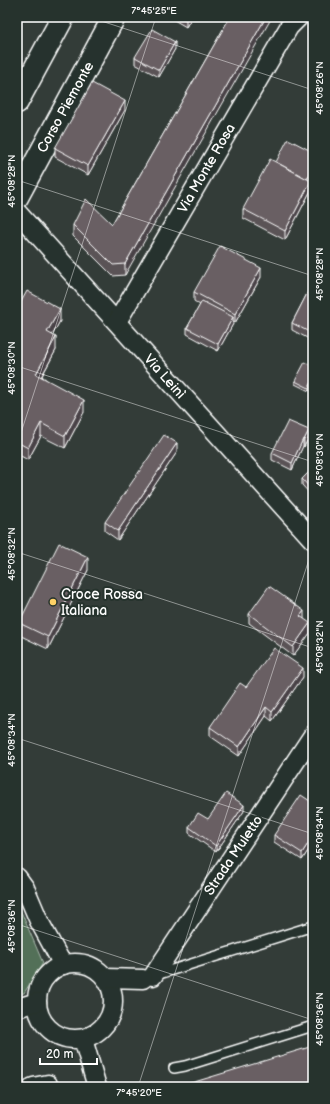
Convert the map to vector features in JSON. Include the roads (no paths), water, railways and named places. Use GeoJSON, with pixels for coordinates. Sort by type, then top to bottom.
{"type":"FeatureCollection","features":[{"type":"Feature","properties":{"kind":"main road"},"geometry":{"type":"LineString","coordinates":[[17,102],[63,17]]}},
{"type":"Feature","properties":{"kind":"main road","name":"Corso Piemonte"},"geometry":{"type":"LineString","coordinates":[[17,196],[114,17]]}},
{"type":"Feature","properties":{"kind":"street","name":"Via Monte Rosa"},"geometry":{"type":"LineString","coordinates":[[116,322],[289,27],[299,17]]}},
{"type":"Feature","properties":{"kind":"street","name":"Via Leinì"},"geometry":{"type":"LineString","coordinates":[[17,212],[313,540]]}},
{"type":"Feature","properties":{"kind":"street","name":"Strada Muletto"},"geometry":{"type":"LineString","coordinates":[[148,978],[313,735]]}},
{"type":"Feature","properties":{"kind":"street"},"geometry":{"type":"LineString","coordinates":[[17,877],[25,888],[39,921],[62,965]]}},
{"type":"Feature","properties":{"kind":"street"},"geometry":{"type":"LineString","coordinates":[[74,963],[86,965],[97,970],[106,978],[111,986],[113,1007],[110,1018],[103,1028],[94,1035],[83,1039],[72,1040],[61,1037],[51,1031],[44,1023],[39,1013],[37,1002],[39,990],[44,980],[52,971],[62,965],[74,963]]}},
{"type":"Feature","properties":{"kind":"street"},"geometry":{"type":"LineString","coordinates":[[106,978],[148,978]]}},
{"type":"Feature","properties":{"kind":"street"},"geometry":{"type":"LineString","coordinates":[[113,996],[148,978]]}},
{"type":"Feature","properties":{"kind":"street"},"geometry":{"type":"LineString","coordinates":[[17,1008],[37,1002]]}},
{"type":"Feature","properties":{"kind":"street"},"geometry":{"type":"LineString","coordinates":[[83,1039],[98,1087]]}},
{"type":"Feature","properties":{"kind":"lane"},"geometry":{"type":"LineString","coordinates":[[148,978],[313,926]]}},
{"type":"Feature","properties":{"kind":"lane"},"geometry":{"type":"LineString","coordinates":[[174,1068],[185,1066],[313,1026]]}},
{"type":"Feature","properties":{"kind":"place","name":"Croce Rossa Italiana"},"geometry":{"type":"Point","coordinates":[53,602]}}]}
